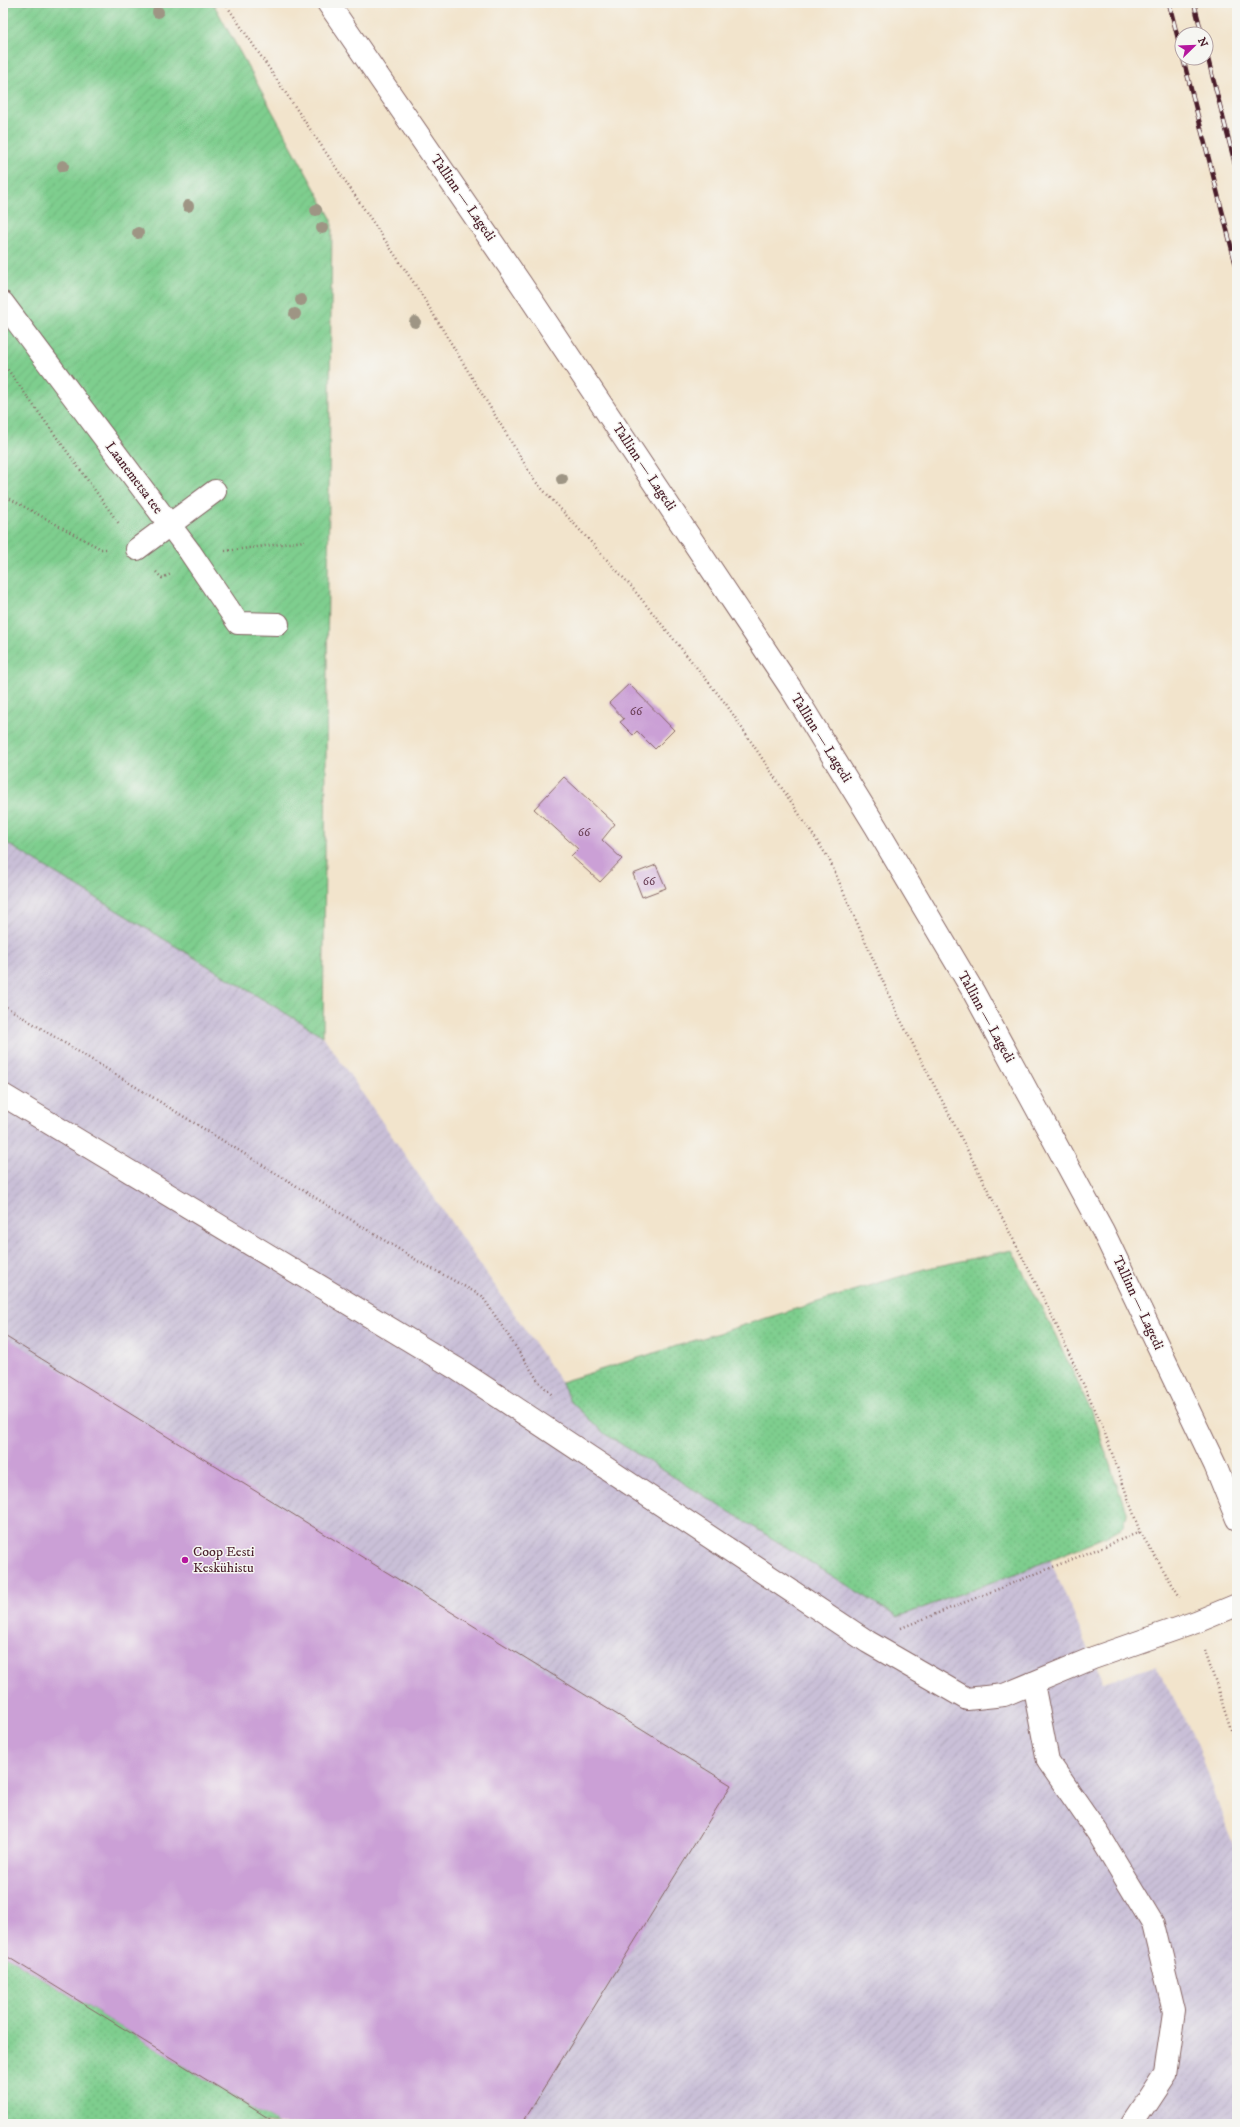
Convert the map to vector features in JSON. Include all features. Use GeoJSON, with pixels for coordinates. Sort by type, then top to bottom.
{"type":"FeatureCollection","features":[{"type":"Feature","properties":{"kind":"street","name":"Tallinn — Lagedi"},"geometry":{"type":"LineString","coordinates":[[328,3],[521,284],[733,601],[790,687],[876,827],[973,991],[1103,1231],[1215,1464],[1237,1519]]}},
{"type":"Feature","properties":{"kind":"street","name":"Laanemetsa tee"},"geometry":{"type":"LineString","coordinates":[[4,306],[170,525],[238,623],[278,624]]}},
{"type":"Feature","properties":{"kind":"street"},"geometry":{"type":"LineString","coordinates":[[137,549],[215,491]]}},
{"type":"Feature","properties":{"kind":"street"},"geometry":{"type":"LineString","coordinates":[[3,1095],[457,1369],[868,1642],[967,1699],[1004,1695],[1093,1658],[1196,1622],[1237,1605]]}},
{"type":"Feature","properties":{"kind":"street"},"geometry":{"type":"LineString","coordinates":[[1033,1683],[1048,1761],[1098,1833],[1153,1924],[1174,2011],[1165,2074],[1132,2124]]}},
{"type":"Feature","properties":{"kind":"path"},"geometry":{"type":"LineString","coordinates":[[225,3],[418,289],[535,481],[630,585],[726,704],[829,859],[896,1010],[1050,1309],[1102,1425],[1140,1532],[1196,1622],[1237,1748]]}},
{"type":"Feature","properties":{"kind":"path"},"geometry":{"type":"LineString","coordinates":[[3,495],[101,549],[137,549]]}},
{"type":"Feature","properties":{"kind":"path"},"geometry":{"type":"LineString","coordinates":[[3,1005],[418,1261],[482,1296],[539,1382],[555,1398]]}},
{"type":"Feature","properties":{"kind":"path"},"geometry":{"type":"LineString","coordinates":[[894,1624],[900,1628],[1140,1532]]}},
{"type":"Feature","properties":{"kind":"shaded area"},"geometry":{"type":"Polygon","coordinates":[[[3,841],[323,1036],[561,1382],[924,1269],[1103,1682],[1156,1666],[1198,1745],[1237,1857],[1237,2124],[3,2124],[3,841]]]}},
{"type":"Feature","properties":{"kind":"green space"},"geometry":{"type":"Polygon","coordinates":[[[3,3],[213,3],[332,220],[323,1036],[3,841],[3,3]]]}},
{"type":"Feature","properties":{"kind":"green space"},"geometry":{"type":"Polygon","coordinates":[[[1012,1250],[1053,1330],[1092,1413],[1127,1514],[1124,1526],[1107,1536],[1030,1568],[898,1617],[605,1434],[570,1401],[561,1382],[924,1269],[1012,1250]]]}},
{"type":"Feature","properties":{"kind":"green space"},"geometry":{"type":"Polygon","coordinates":[[[3,1954],[278,2124],[3,2124],[3,1954]]]}},
{"type":"Feature","properties":{"kind":"building"},"geometry":{"type":"Polygon","coordinates":[[[629,684],[674,730],[655,749],[637,731],[633,735],[620,722],[624,719],[609,703],[629,684]]]}},
{"type":"Feature","properties":{"kind":"building"},"geometry":{"type":"Polygon","coordinates":[[[564,777],[615,824],[602,840],[622,859],[600,882],[571,856],[578,849],[534,809],[564,777]]]}},
{"type":"Feature","properties":{"kind":"building"},"geometry":{"type":"Polygon","coordinates":[[[656,865],[666,888],[642,897],[633,874],[656,865]]]}},
{"type":"Feature","properties":{"kind":"building","name":"Coop Eesti Keskühistu"},"geometry":{"type":"Polygon","coordinates":[[[3,1335],[731,1785],[522,2124],[278,2124],[3,1954],[3,1335]]]}},
{"type":"Feature","properties":{"kind":"railway"},"geometry":{"type":"LineString","coordinates":[[1169,3],[1175,26]]}},
{"type":"Feature","properties":{"kind":"railway"},"geometry":{"type":"LineString","coordinates":[[1194,3],[1200,26]]}},
{"type":"Feature","properties":{"kind":"railway"},"geometry":{"type":"LineString","coordinates":[[1185,66],[1237,269]]}},
{"type":"Feature","properties":{"kind":"railway"},"geometry":{"type":"LineString","coordinates":[[1210,66],[1237,172]]}},
{"type":"Feature","properties":{"kind":"place","name":"Coop Eesti Keskühistu"},"geometry":{"type":"Point","coordinates":[185,1560]}}]}
